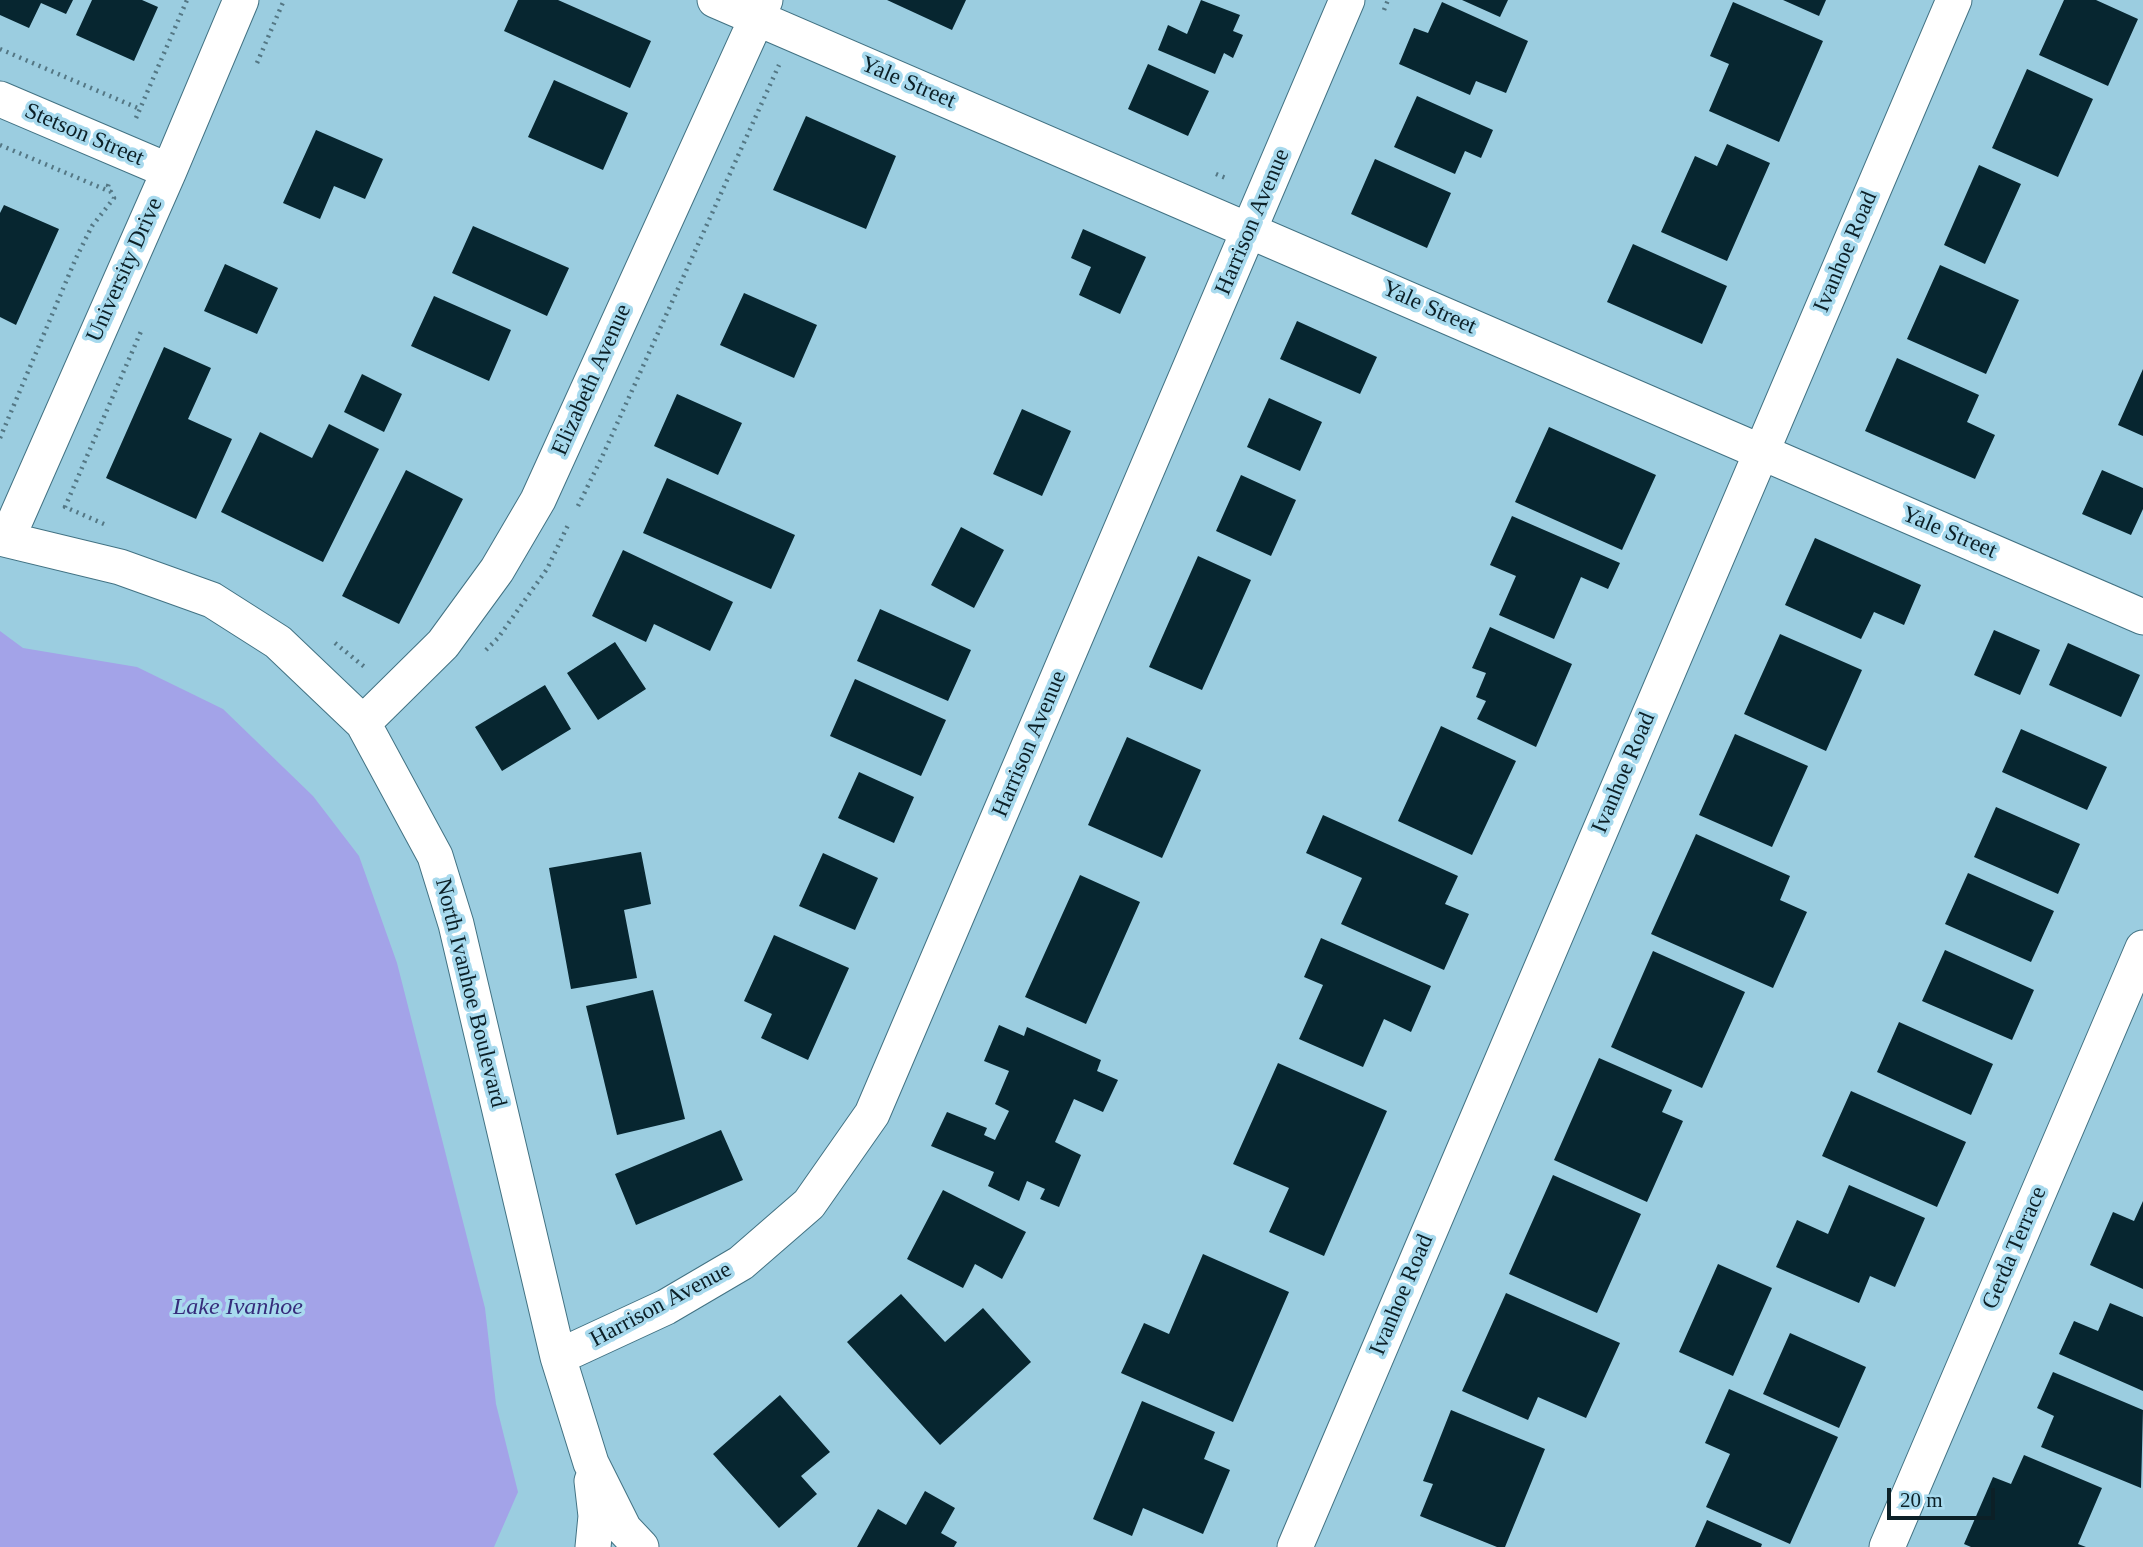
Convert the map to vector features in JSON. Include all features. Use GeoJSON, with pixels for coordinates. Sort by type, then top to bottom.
{"type":"FeatureCollection","features":[{"type":"Feature","properties":{"kind":"street","name":"University Drive"},"geometry":{"type":"LineString","coordinates":[[3,539],[169,171],[241,0]]}},
{"type":"Feature","properties":{"kind":"street","name":"Yale Street"},"geometry":{"type":"LineString","coordinates":[[715,0],[760,9],[1249,230],[2143,617]]}},
{"type":"Feature","properties":{"kind":"street","name":"Harrison Avenue"},"geometry":{"type":"LineString","coordinates":[[558,1357],[666,1307],[741,1262],[809,1204],[872,1114],[1347,0]]}},
{"type":"Feature","properties":{"kind":"street","name":"Ivanhoe Road"},"geometry":{"type":"LineString","coordinates":[[1295,1547],[1954,0]]}},
{"type":"Feature","properties":{"kind":"street","name":"Elizabeth Avenue"},"geometry":{"type":"LineString","coordinates":[[363,723],[443,644],[497,570],[538,500],[760,9]]}},
{"type":"Feature","properties":{"kind":"street","name":"Stetson Street"},"geometry":{"type":"LineString","coordinates":[[0,99],[169,171]]}},
{"type":"Feature","properties":{"kind":"street","name":"North Ivanhoe Boulevard"},"geometry":{"type":"LineString","coordinates":[[3,539],[120,567],[212,600],[278,642],[363,723],[435,856],[453,913],[558,1357],[590,1463],[624,1529],[641,1547]]}},
{"type":"Feature","properties":{"kind":"street","name":"Gerda Terrace"},"geometry":{"type":"LineString","coordinates":[[1887,1547],[2143,948]]}},
{"type":"Feature","properties":{"kind":"street"},"geometry":{"type":"LineString","coordinates":[[590,1463],[596,1516],[593,1547]]}},
{"type":"Feature","properties":{"kind":"path"},"geometry":{"type":"LineString","coordinates":[[136,120],[187,0]]}},
{"type":"Feature","properties":{"kind":"path"},"geometry":{"type":"LineString","coordinates":[[257,63],[284,0]]}},
{"type":"Feature","properties":{"kind":"path"},"geometry":{"type":"LineString","coordinates":[[0,49],[140,109]]}},
{"type":"Feature","properties":{"kind":"path"},"geometry":{"type":"LineString","coordinates":[[0,145],[111,192]]}},
{"type":"Feature","properties":{"kind":"path"},"geometry":{"type":"LineString","coordinates":[[0,438],[76,258],[92,226],[114,198],[108,186],[111,177]]}},
{"type":"Feature","properties":{"kind":"path"},"geometry":{"type":"LineString","coordinates":[[115,528],[65,507],[147,317]]}},
{"type":"Feature","properties":{"kind":"path"},"geometry":{"type":"LineString","coordinates":[[328,637],[367,668]]}},
{"type":"Feature","properties":{"kind":"water","name":"Lake Ivanhoe"},"geometry":{"type":"Polygon","coordinates":[[[0,631],[23,648],[137,667],[223,709],[313,796],[359,856],[397,963],[485,1308],[496,1404],[518,1492],[494,1547],[0,1547],[0,631]]]}},
{"type":"Feature","properties":{"kind":"building"},"geometry":{"type":"Polygon","coordinates":[[[0,0],[73,0],[66,14],[41,3],[29,28],[0,15],[0,0]]]}},
{"type":"Feature","properties":{"kind":"building"},"geometry":{"type":"Polygon","coordinates":[[[92,0],[142,0],[158,7],[134,61],[76,35],[92,0]]]}},
{"type":"Feature","properties":{"kind":"building"},"geometry":{"type":"Polygon","coordinates":[[[518,0],[558,0],[651,41],[630,88],[504,31],[518,0]]]}},
{"type":"Feature","properties":{"kind":"building"},"geometry":{"type":"Polygon","coordinates":[[[887,0],[966,0],[952,30],[887,0]]]}},
{"type":"Feature","properties":{"kind":"building"},"geometry":{"type":"Polygon","coordinates":[[[1201,0],[1240,15],[1233,31],[1243,35],[1233,58],[1224,53],[1215,74],[1158,50],[1168,25],[1187,34],[1201,0]]]}},
{"type":"Feature","properties":{"kind":"building"},"geometry":{"type":"Polygon","coordinates":[[[1462,0],[1508,0],[1500,17],[1462,0]]]}},
{"type":"Feature","properties":{"kind":"building"},"geometry":{"type":"Polygon","coordinates":[[[1783,0],[1826,0],[1819,16],[1783,0]]]}},
{"type":"Feature","properties":{"kind":"building"},"geometry":{"type":"Polygon","coordinates":[[[2064,0],[2096,0],[2138,19],[2108,86],[2039,55],[2064,0]]]}},
{"type":"Feature","properties":{"kind":"building"},"geometry":{"type":"Polygon","coordinates":[[[1442,2],[1528,41],[1506,93],[1476,81],[1470,95],[1399,64],[1414,28],[1428,33],[1442,2]]]}},
{"type":"Feature","properties":{"kind":"building"},"geometry":{"type":"Polygon","coordinates":[[[1733,2],[1823,41],[1779,142],[1709,111],[1729,64],[1710,56],[1733,2]]]}},
{"type":"Feature","properties":{"kind":"building"},"geometry":{"type":"Polygon","coordinates":[[[1148,64],[1209,91],[1188,136],[1128,109],[1148,64]]]}},
{"type":"Feature","properties":{"kind":"building"},"geometry":{"type":"Polygon","coordinates":[[[2027,69],[2093,99],[2058,177],[1992,148],[2027,69]]]}},
{"type":"Feature","properties":{"kind":"building"},"geometry":{"type":"Polygon","coordinates":[[[554,80],[628,113],[603,170],[528,137],[554,80]]]}},
{"type":"Feature","properties":{"kind":"building"},"geometry":{"type":"Polygon","coordinates":[[[1417,96],[1493,130],[1481,158],[1465,151],[1455,174],[1394,147],[1417,96]]]}},
{"type":"Feature","properties":{"kind":"building"},"geometry":{"type":"Polygon","coordinates":[[[806,116],[896,156],[866,229],[773,190],[806,116]]]}},
{"type":"Feature","properties":{"kind":"building"},"geometry":{"type":"Polygon","coordinates":[[[316,130],[383,159],[365,199],[334,186],[320,219],[283,203],[316,130]]]}},
{"type":"Feature","properties":{"kind":"building"},"geometry":{"type":"Polygon","coordinates":[[[1727,144],[1770,163],[1727,261],[1661,232],[1695,156],[1717,166],[1727,144]]]}},
{"type":"Feature","properties":{"kind":"building"},"geometry":{"type":"Polygon","coordinates":[[[1375,159],[1451,193],[1427,248],[1351,214],[1375,159]]]}},
{"type":"Feature","properties":{"kind":"building"},"geometry":{"type":"Polygon","coordinates":[[[1979,165],[2021,184],[1985,264],[1944,245],[1979,165]]]}},
{"type":"Feature","properties":{"kind":"building"},"geometry":{"type":"Polygon","coordinates":[[[4,205],[59,229],[16,325],[0,317],[0,213],[4,205]]]}},
{"type":"Feature","properties":{"kind":"building"},"geometry":{"type":"Polygon","coordinates":[[[473,226],[569,268],[547,316],[452,273],[473,226]]]}},
{"type":"Feature","properties":{"kind":"building"},"geometry":{"type":"Polygon","coordinates":[[[1083,229],[1146,257],[1120,314],[1079,295],[1091,267],[1071,258],[1083,229]]]}},
{"type":"Feature","properties":{"kind":"building"},"geometry":{"type":"Polygon","coordinates":[[[1633,244],[1727,286],[1702,344],[1607,302],[1633,244]]]}},
{"type":"Feature","properties":{"kind":"building"},"geometry":{"type":"Polygon","coordinates":[[[225,264],[278,288],[257,334],[204,311],[225,264]]]}},
{"type":"Feature","properties":{"kind":"building"},"geometry":{"type":"Polygon","coordinates":[[[1940,265],[2019,300],[1986,374],[1907,339],[1940,265]]]}},
{"type":"Feature","properties":{"kind":"building"},"geometry":{"type":"Polygon","coordinates":[[[744,293],[817,325],[794,378],[720,345],[744,293]]]}},
{"type":"Feature","properties":{"kind":"building"},"geometry":{"type":"Polygon","coordinates":[[[434,296],[511,330],[489,381],[411,346],[434,296]]]}},
{"type":"Feature","properties":{"kind":"building"},"geometry":{"type":"Polygon","coordinates":[[[1297,321],[1377,357],[1360,394],[1280,359],[1297,321]]]}},
{"type":"Feature","properties":{"kind":"building"},"geometry":{"type":"Polygon","coordinates":[[[164,347],[211,368],[188,419],[232,439],[196,519],[106,478],[164,347]]]}},
{"type":"Feature","properties":{"kind":"building"},"geometry":{"type":"Polygon","coordinates":[[[1897,358],[1979,395],[1967,422],[1995,435],[1975,479],[1865,431],[1897,358]]]}},
{"type":"Feature","properties":{"kind":"building"},"geometry":{"type":"Polygon","coordinates":[[[2143,369],[2143,436],[2118,425],[2143,369]]]}},
{"type":"Feature","properties":{"kind":"building"},"geometry":{"type":"Polygon","coordinates":[[[362,374],[402,394],[384,432],[344,412],[362,374]]]}},
{"type":"Feature","properties":{"kind":"building"},"geometry":{"type":"Polygon","coordinates":[[[677,394],[742,423],[718,475],[654,446],[677,394]]]}},
{"type":"Feature","properties":{"kind":"building"},"geometry":{"type":"Polygon","coordinates":[[[1269,398],[1322,422],[1300,471],[1247,447],[1269,398]]]}},
{"type":"Feature","properties":{"kind":"building"},"geometry":{"type":"Polygon","coordinates":[[[1022,409],[1071,431],[1042,496],[993,474],[1022,409]]]}},
{"type":"Feature","properties":{"kind":"building"},"geometry":{"type":"Polygon","coordinates":[[[329,424],[379,449],[323,562],[221,512],[260,432],[312,458],[329,424]]]}},
{"type":"Feature","properties":{"kind":"building"},"geometry":{"type":"Polygon","coordinates":[[[1549,427],[1656,475],[1622,550],[1515,502],[1549,427]]]}},
{"type":"Feature","properties":{"kind":"building"},"geometry":{"type":"Polygon","coordinates":[[[406,470],[463,499],[399,624],[342,596],[406,470]]]}},
{"type":"Feature","properties":{"kind":"building"},"geometry":{"type":"Polygon","coordinates":[[[2102,470],[2143,488],[2143,509],[2131,535],[2082,514],[2102,470]]]}},
{"type":"Feature","properties":{"kind":"building"},"geometry":{"type":"Polygon","coordinates":[[[1241,475],[1296,500],[1271,556],[1216,531],[1241,475]]]}},
{"type":"Feature","properties":{"kind":"building"},"geometry":{"type":"Polygon","coordinates":[[[667,478],[795,535],[771,589],[643,533],[667,478]]]}},
{"type":"Feature","properties":{"kind":"building"},"geometry":{"type":"Polygon","coordinates":[[[1512,516],[1620,563],[1608,589],[1581,577],[1554,639],[1499,615],[1516,576],[1490,565],[1512,516]]]}},
{"type":"Feature","properties":{"kind":"building"},"geometry":{"type":"Polygon","coordinates":[[[961,527],[1004,550],[974,608],[931,585],[961,527]]]}},
{"type":"Feature","properties":{"kind":"building"},"geometry":{"type":"Polygon","coordinates":[[[1815,538],[1921,585],[1904,625],[1874,612],[1861,639],[1785,605],[1815,538]]]}},
{"type":"Feature","properties":{"kind":"building"},"geometry":{"type":"Polygon","coordinates":[[[623,550],[733,602],[710,651],[654,624],[646,642],[592,616],[623,550]]]}},
{"type":"Feature","properties":{"kind":"building"},"geometry":{"type":"Polygon","coordinates":[[[1198,556],[1251,580],[1202,690],[1149,667],[1198,556]]]}},
{"type":"Feature","properties":{"kind":"building"},"geometry":{"type":"Polygon","coordinates":[[[880,609],[971,650],[948,701],[857,661],[880,609]]]}},
{"type":"Feature","properties":{"kind":"building"},"geometry":{"type":"Polygon","coordinates":[[[1490,627],[1572,664],[1536,747],[1477,719],[1486,701],[1476,697],[1486,673],[1472,668],[1490,627]]]}},
{"type":"Feature","properties":{"kind":"building"},"geometry":{"type":"Polygon","coordinates":[[[1994,630],[2040,650],[2020,695],[1974,675],[1994,630]]]}},
{"type":"Feature","properties":{"kind":"building"},"geometry":{"type":"Polygon","coordinates":[[[1780,634],[1862,670],[1826,751],[1744,714],[1780,634]]]}},
{"type":"Feature","properties":{"kind":"building"},"geometry":{"type":"Polygon","coordinates":[[[615,642],[646,689],[598,720],[567,673],[615,642]]]}},
{"type":"Feature","properties":{"kind":"building"},"geometry":{"type":"Polygon","coordinates":[[[2068,643],[2140,675],[2121,717],[2049,685],[2068,643]]]}},
{"type":"Feature","properties":{"kind":"building"},"geometry":{"type":"Polygon","coordinates":[[[855,679],[946,720],[921,776],[830,736],[855,679]]]}},
{"type":"Feature","properties":{"kind":"building"},"geometry":{"type":"Polygon","coordinates":[[[545,685],[571,729],[502,771],[475,727],[545,685]]]}},
{"type":"Feature","properties":{"kind":"building"},"geometry":{"type":"Polygon","coordinates":[[[1441,726],[1516,761],[1472,855],[1398,821],[1441,726]]]}},
{"type":"Feature","properties":{"kind":"building"},"geometry":{"type":"Polygon","coordinates":[[[2021,729],[2107,767],[2087,810],[2002,772],[2021,729]]]}},
{"type":"Feature","properties":{"kind":"building"},"geometry":{"type":"Polygon","coordinates":[[[1735,734],[1808,766],[1772,847],[1699,815],[1735,734]]]}},
{"type":"Feature","properties":{"kind":"building"},"geometry":{"type":"Polygon","coordinates":[[[1127,737],[1201,770],[1162,858],[1088,825],[1127,737]]]}},
{"type":"Feature","properties":{"kind":"building"},"geometry":{"type":"Polygon","coordinates":[[[859,772],[914,797],[894,843],[838,818],[859,772]]]}},
{"type":"Feature","properties":{"kind":"building"},"geometry":{"type":"Polygon","coordinates":[[[1996,807],[2080,844],[2058,894],[1974,857],[1996,807]]]}},
{"type":"Feature","properties":{"kind":"building"},"geometry":{"type":"Polygon","coordinates":[[[1323,815],[1458,876],[1445,904],[1469,914],[1444,970],[1341,924],[1362,878],[1306,853],[1323,815]]]}},
{"type":"Feature","properties":{"kind":"building"},"geometry":{"type":"Polygon","coordinates":[[[1696,834],[1790,876],[1780,900],[1807,912],[1773,988],[1651,934],[1696,834]]]}},
{"type":"Feature","properties":{"kind":"building"},"geometry":{"type":"Polygon","coordinates":[[[641,852],[651,904],[624,910],[637,978],[571,989],[549,868],[641,852]]]}},
{"type":"Feature","properties":{"kind":"building"},"geometry":{"type":"Polygon","coordinates":[[[823,853],[878,878],[855,930],[799,906],[823,853]]]}},
{"type":"Feature","properties":{"kind":"building"},"geometry":{"type":"Polygon","coordinates":[[[1968,873],[2054,911],[2031,962],[1945,924],[1968,873]]]}},
{"type":"Feature","properties":{"kind":"building"},"geometry":{"type":"Polygon","coordinates":[[[1080,875],[1140,902],[1086,1024],[1025,997],[1080,875]]]}},
{"type":"Feature","properties":{"kind":"building"},"geometry":{"type":"Polygon","coordinates":[[[774,935],[849,968],[808,1060],[761,1038],[772,1014],[744,1001],[774,935]]]}},
{"type":"Feature","properties":{"kind":"building"},"geometry":{"type":"Polygon","coordinates":[[[1321,938],[1431,986],[1411,1032],[1384,1019],[1363,1067],[1299,1039],[1323,985],[1304,977],[1321,938]]]}},
{"type":"Feature","properties":{"kind":"building"},"geometry":{"type":"Polygon","coordinates":[[[1945,950],[2034,990],[2012,1040],[1922,1001],[1945,950]]]}},
{"type":"Feature","properties":{"kind":"building"},"geometry":{"type":"Polygon","coordinates":[[[1653,951],[1745,992],[1702,1088],[1611,1047],[1653,951]]]}},
{"type":"Feature","properties":{"kind":"building"},"geometry":{"type":"Polygon","coordinates":[[[653,990],[685,1119],[617,1135],[586,1006],[653,990]]]}},
{"type":"Feature","properties":{"kind":"building"},"geometry":{"type":"Polygon","coordinates":[[[1899,1022],[1993,1064],[1971,1115],[1877,1072],[1899,1022]]]}},
{"type":"Feature","properties":{"kind":"building"},"geometry":{"type":"Polygon","coordinates":[[[999,1025],[1024,1036],[1027,1027],[1101,1060],[1097,1071],[1118,1080],[1103,1112],[1074,1099],[1055,1142],[1081,1155],[1059,1207],[1040,1199],[1045,1189],[1027,1181],[1019,1201],[988,1186],[994,1172],[931,1146],[947,1112],[987,1128],[984,1135],[995,1140],[1009,1111],[995,1104],[1009,1071],[984,1061],[999,1025]]]}},
{"type":"Feature","properties":{"kind":"building"},"geometry":{"type":"Polygon","coordinates":[[[1599,1058],[1672,1090],[1662,1112],[1683,1121],[1647,1202],[1554,1160],[1599,1058]]]}},
{"type":"Feature","properties":{"kind":"building"},"geometry":{"type":"Polygon","coordinates":[[[1278,1063],[1387,1111],[1324,1256],[1269,1232],[1289,1188],[1233,1164],[1278,1063]]]}},
{"type":"Feature","properties":{"kind":"building"},"geometry":{"type":"Polygon","coordinates":[[[1851,1091],[1966,1142],[1937,1207],[1822,1156],[1851,1091]]]}},
{"type":"Feature","properties":{"kind":"building"},"geometry":{"type":"Polygon","coordinates":[[[721,1130],[743,1180],[636,1225],[615,1174],[721,1130]]]}},
{"type":"Feature","properties":{"kind":"building"},"geometry":{"type":"Polygon","coordinates":[[[1553,1175],[1641,1214],[1597,1313],[1509,1274],[1553,1175]]]}},
{"type":"Feature","properties":{"kind":"building"},"geometry":{"type":"Polygon","coordinates":[[[1849,1185],[1925,1218],[1895,1287],[1870,1276],[1859,1303],[1776,1267],[1797,1220],[1828,1234],[1849,1185]]]}},
{"type":"Feature","properties":{"kind":"building"},"geometry":{"type":"Polygon","coordinates":[[[943,1190],[1026,1232],[1002,1279],[975,1264],[963,1288],[907,1259],[943,1190]]]}},
{"type":"Feature","properties":{"kind":"building"},"geometry":{"type":"Polygon","coordinates":[[[2143,1201],[2143,1289],[2090,1265],[2113,1212],[2134,1221],[2143,1201]]]}},
{"type":"Feature","properties":{"kind":"building"},"geometry":{"type":"Polygon","coordinates":[[[1203,1254],[1289,1292],[1233,1422],[1121,1373],[1144,1323],[1169,1334],[1203,1254]]]}},
{"type":"Feature","properties":{"kind":"building"},"geometry":{"type":"Polygon","coordinates":[[[1718,1264],[1772,1288],[1733,1376],[1679,1352],[1718,1264]]]}},
{"type":"Feature","properties":{"kind":"building"},"geometry":{"type":"Polygon","coordinates":[[[1506,1293],[1620,1343],[1586,1418],[1538,1397],[1528,1420],[1462,1391],[1506,1293]]]}},
{"type":"Feature","properties":{"kind":"building"},"geometry":{"type":"Polygon","coordinates":[[[901,1294],[945,1342],[983,1308],[1031,1362],[940,1445],[847,1342],[901,1294]]]}},
{"type":"Feature","properties":{"kind":"building"},"geometry":{"type":"Polygon","coordinates":[[[2110,1303],[2143,1317],[2143,1391],[2059,1354],[2074,1321],[2098,1331],[2110,1303]]]}},
{"type":"Feature","properties":{"kind":"building"},"geometry":{"type":"Polygon","coordinates":[[[1790,1333],[1866,1367],[1839,1428],[1763,1394],[1790,1333]]]}},
{"type":"Feature","properties":{"kind":"building"},"geometry":{"type":"Polygon","coordinates":[[[2053,1372],[2143,1410],[2141,1488],[2041,1447],[2054,1416],[2037,1408],[2053,1372]]]}},
{"type":"Feature","properties":{"kind":"building"},"geometry":{"type":"Polygon","coordinates":[[[1729,1389],[1838,1437],[1790,1544],[1706,1507],[1730,1454],[1705,1443],[1729,1389]]]}},
{"type":"Feature","properties":{"kind":"building"},"geometry":{"type":"Polygon","coordinates":[[[780,1395],[830,1452],[801,1476],[817,1494],[779,1528],[713,1454],[780,1395]]]}},
{"type":"Feature","properties":{"kind":"building"},"geometry":{"type":"Polygon","coordinates":[[[1142,1401],[1215,1432],[1204,1459],[1230,1470],[1203,1534],[1143,1508],[1132,1536],[1093,1519],[1142,1401]]]}},
{"type":"Feature","properties":{"kind":"building"},"geometry":{"type":"Polygon","coordinates":[[[1451,1410],[1545,1449],[1505,1547],[1497,1547],[1420,1516],[1433,1484],[1423,1481],[1451,1410]]]}},
{"type":"Feature","properties":{"kind":"building"},"geometry":{"type":"Polygon","coordinates":[[[2024,1455],[2102,1488],[2078,1544],[2086,1547],[1971,1547],[1964,1544],[1993,1477],[2011,1484],[2024,1455]]]}},
{"type":"Feature","properties":{"kind":"building"},"geometry":{"type":"Polygon","coordinates":[[[925,1491],[955,1508],[941,1533],[957,1542],[954,1547],[857,1547],[878,1509],[906,1525],[925,1491]]]}},
{"type":"Feature","properties":{"kind":"building"},"geometry":{"type":"Polygon","coordinates":[[[1707,1520],[1762,1544],[1761,1547],[1695,1547],[1707,1520]]]}}]}
